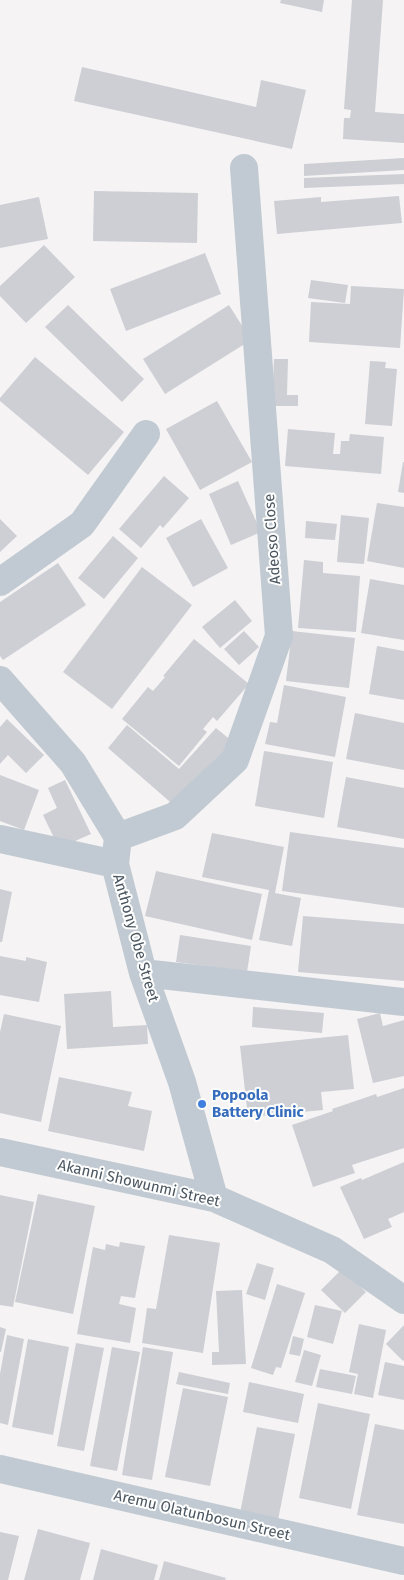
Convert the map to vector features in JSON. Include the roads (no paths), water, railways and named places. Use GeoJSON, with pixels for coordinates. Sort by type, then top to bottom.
{"type":"FeatureCollection","features":[{"type":"Feature","properties":{"kind":"street","name":"Adeoso Close"},"geometry":{"type":"LineString","coordinates":[[118,838],[175,816],[235,760],[279,636],[244,168]]}},
{"type":"Feature","properties":{"kind":"street"},"geometry":{"type":"LineString","coordinates":[[0,582],[82,524],[146,434]]}},
{"type":"Feature","properties":{"kind":"street"},"geometry":{"type":"LineString","coordinates":[[0,680],[73,763],[118,838]]}},
{"type":"Feature","properties":{"kind":"street","name":"Anthony Obe Street"},"geometry":{"type":"LineString","coordinates":[[118,838],[115,864],[143,973],[182,1082],[214,1198]]}},
{"type":"Feature","properties":{"kind":"street"},"geometry":{"type":"LineString","coordinates":[[0,839],[115,864]]}},
{"type":"Feature","properties":{"kind":"street"},"geometry":{"type":"LineString","coordinates":[[143,973],[404,1002]]}},
{"type":"Feature","properties":{"kind":"street","name":"Akanni Showunmi Street"},"geometry":{"type":"LineString","coordinates":[[0,1152],[214,1198],[332,1250],[404,1300]]}},
{"type":"Feature","properties":{"kind":"street","name":"Aremu Olatunbosun Street"},"geometry":{"type":"LineString","coordinates":[[0,1469],[404,1561]]}},
{"type":"Feature","properties":{"kind":"place","name":"Popoola Battery Clinic"},"geometry":{"type":"Point","coordinates":[202,1104]}}]}
